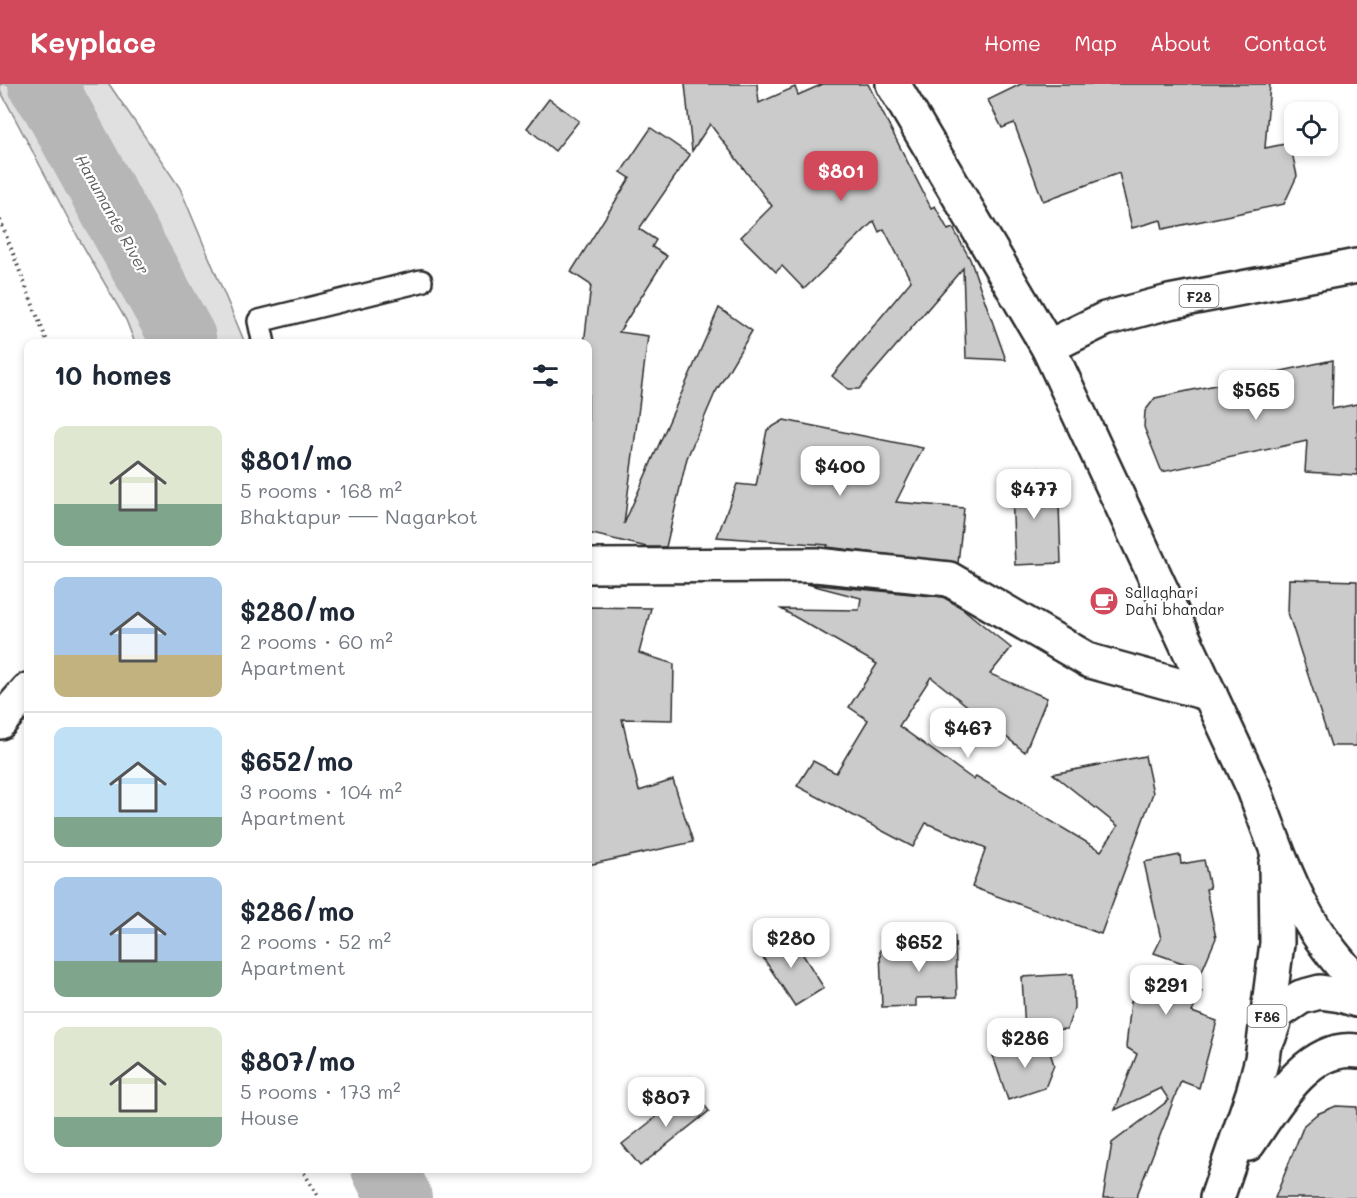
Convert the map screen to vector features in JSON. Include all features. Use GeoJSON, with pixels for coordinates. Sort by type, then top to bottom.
{"type":"FeatureCollection","features":[{"type":"Feature","properties":{"kind":"main road","name":"F86"},"geometry":{"type":"LineString","coordinates":[[893,84],[1048,347],[1254,789],[1276,846],[1277,943],[1262,1059],[1253,1093],[1220,1189]]}},
{"type":"Feature","properties":{"kind":"main road","name":"F28"},"geometry":{"type":"LineString","coordinates":[[1048,347],[1105,319],[1169,302],[1357,266]]}},
{"type":"Feature","properties":{"kind":"main road"},"geometry":{"type":"LineString","coordinates":[[592,566],[816,565],[949,579],[1090,661],[1210,694]]}},
{"type":"Feature","properties":{"kind":"main road"},"geometry":{"type":"LineString","coordinates":[[0,722],[24,695]]}},
{"type":"Feature","properties":{"kind":"main road"},"geometry":{"type":"LineString","coordinates":[[1276,846],[1303,909],[1332,953],[1357,983]]}},
{"type":"Feature","properties":{"kind":"main road"},"geometry":{"type":"LineString","coordinates":[[1262,1059],[1277,1013],[1301,997],[1320,992],[1357,1000]]}},
{"type":"Feature","properties":{"kind":"main road"},"geometry":{"type":"LineString","coordinates":[[1220,1189],[1277,1100],[1301,1071],[1325,1056],[1351,1050],[1357,1051]]}},
{"type":"Feature","properties":{"kind":"lane"},"geometry":{"type":"LineString","coordinates":[[263,339],[259,321],[421,281]]}},
{"type":"Feature","properties":{"kind":"path"},"geometry":{"type":"LineString","coordinates":[[0,220],[46,339]]}},
{"type":"Feature","properties":{"kind":"path"},"geometry":{"type":"LineString","coordinates":[[304,1173],[319,1198]]}},
{"type":"Feature","properties":{"kind":"shaded area"},"geometry":{"type":"Polygon","coordinates":[[[0,84],[109,84],[180,188],[243,339],[133,339],[126,320],[79,239],[0,90],[0,84]]]}},
{"type":"Feature","properties":{"kind":"building"},"geometry":{"type":"Polygon","coordinates":[[[685,84],[757,84],[759,103],[795,87],[798,95],[823,84],[868,84],[931,208],[935,206],[948,230],[953,228],[970,259],[1006,360],[966,358],[963,268],[859,389],[848,389],[832,376],[911,281],[884,229],[879,232],[874,221],[804,289],[782,266],[776,272],[741,237],[772,206],[710,124],[692,151],[685,84]]]}},
{"type":"Feature","properties":{"kind":"building"},"geometry":{"type":"Polygon","coordinates":[[[1021,84],[1270,84],[1265,148],[1284,144],[1284,156],[1293,156],[1297,176],[1284,204],[1163,229],[1161,220],[1132,228],[1119,173],[1043,201],[1014,123],[1002,128],[988,100],[1021,84]]]}},
{"type":"Feature","properties":{"kind":"building"},"geometry":{"type":"Polygon","coordinates":[[[549,99],[579,121],[555,151],[527,128],[549,99]]]}},
{"type":"Feature","properties":{"kind":"building"},"geometry":{"type":"Polygon","coordinates":[[[651,128],[690,155],[639,229],[656,240],[652,247],[667,256],[619,332],[648,336],[624,524],[719,308],[752,331],[715,393],[687,458],[666,547],[647,547],[592,534],[592,339],[585,339],[591,285],[571,272],[630,178],[621,172],[651,128]]]}},
{"type":"Feature","properties":{"kind":"building"},"geometry":{"type":"Polygon","coordinates":[[[1333,360],[1332,409],[1357,404],[1357,475],[1305,472],[1307,441],[1162,472],[1144,427],[1145,411],[1155,398],[1333,360]]]}},
{"type":"Feature","properties":{"kind":"building"},"geometry":{"type":"Polygon","coordinates":[[[784,420],[923,448],[896,502],[964,508],[958,563],[827,547],[828,545],[717,537],[737,484],[756,486],[767,430],[784,420]]]}},
{"type":"Feature","properties":{"kind":"building"},"geometry":{"type":"Polygon","coordinates":[[[1039,468],[1040,486],[1048,486],[1049,504],[1059,504],[1061,563],[1015,565],[1011,469],[1039,468]]]}},
{"type":"Feature","properties":{"kind":"building"},"geometry":{"type":"Polygon","coordinates":[[[1289,579],[1357,581],[1357,746],[1331,746],[1288,613],[1289,579]]]}},
{"type":"Feature","properties":{"kind":"building"},"geometry":{"type":"Polygon","coordinates":[[[807,584],[943,597],[962,608],[1011,648],[990,674],[1047,698],[1025,752],[931,677],[899,726],[974,780],[976,776],[1101,851],[1118,826],[1053,774],[1145,756],[1153,793],[1101,934],[972,887],[986,848],[926,823],[913,847],[797,786],[813,761],[836,773],[868,720],[849,707],[877,664],[781,609],[859,610],[861,598],[807,584]]]}},
{"type":"Feature","properties":{"kind":"building"},"geometry":{"type":"Polygon","coordinates":[[[592,607],[651,608],[639,653],[674,664],[673,720],[622,719],[639,791],[673,780],[693,842],[592,864],[592,607]]]}},
{"type":"Feature","properties":{"kind":"building"},"geometry":{"type":"Polygon","coordinates":[[[1180,855],[1181,864],[1204,860],[1210,888],[1206,889],[1216,938],[1195,987],[1202,991],[1192,1012],[1217,1021],[1199,1088],[1181,1081],[1136,1198],[1103,1198],[1112,1143],[1169,1100],[1161,1088],[1115,1110],[1137,1054],[1126,1047],[1131,1002],[1146,971],[1197,968],[1154,953],[1161,939],[1144,862],[1180,855]]]}},
{"type":"Feature","properties":{"kind":"building"},"geometry":{"type":"Polygon","coordinates":[[[788,931],[824,988],[795,1006],[758,950],[788,931]]]}},
{"type":"Feature","properties":{"kind":"building"},"geometry":{"type":"Polygon","coordinates":[[[955,936],[957,997],[916,998],[916,1006],[882,1007],[880,950],[923,949],[923,937],[955,936]]]}},
{"type":"Feature","properties":{"kind":"building"},"geometry":{"type":"Polygon","coordinates":[[[1073,974],[1074,1008],[1067,1029],[1025,1031],[1022,977],[1073,974]]]}},
{"type":"Feature","properties":{"kind":"building"},"geometry":{"type":"Polygon","coordinates":[[[1046,1040],[1054,1065],[1045,1088],[1008,1100],[993,1056],[1046,1040]]]}},
{"type":"Feature","properties":{"kind":"building"},"geometry":{"type":"Polygon","coordinates":[[[692,1089],[709,1111],[640,1166],[622,1144],[692,1089]]]}},
{"type":"Feature","properties":{"kind":"building"},"geometry":{"type":"Polygon","coordinates":[[[1336,1106],[1357,1107],[1357,1198],[1275,1198],[1304,1125],[1317,1114],[1336,1106]]]}},
{"type":"Feature","properties":{"kind":"waterway","name":"Hanumante River"},"geometry":{"type":"LineString","coordinates":[[41,84],[53,101],[183,339]]}},
{"type":"Feature","properties":{"kind":"waterway","name":"Hanumante River"},"geometry":{"type":"LineString","coordinates":[[386,1173],[399,1198]]}},
{"type":"Feature","properties":{"kind":"place","name":"Sallaghari Dahi bhandar"},"geometry":{"type":"Point","coordinates":[1104,601]}}]}
